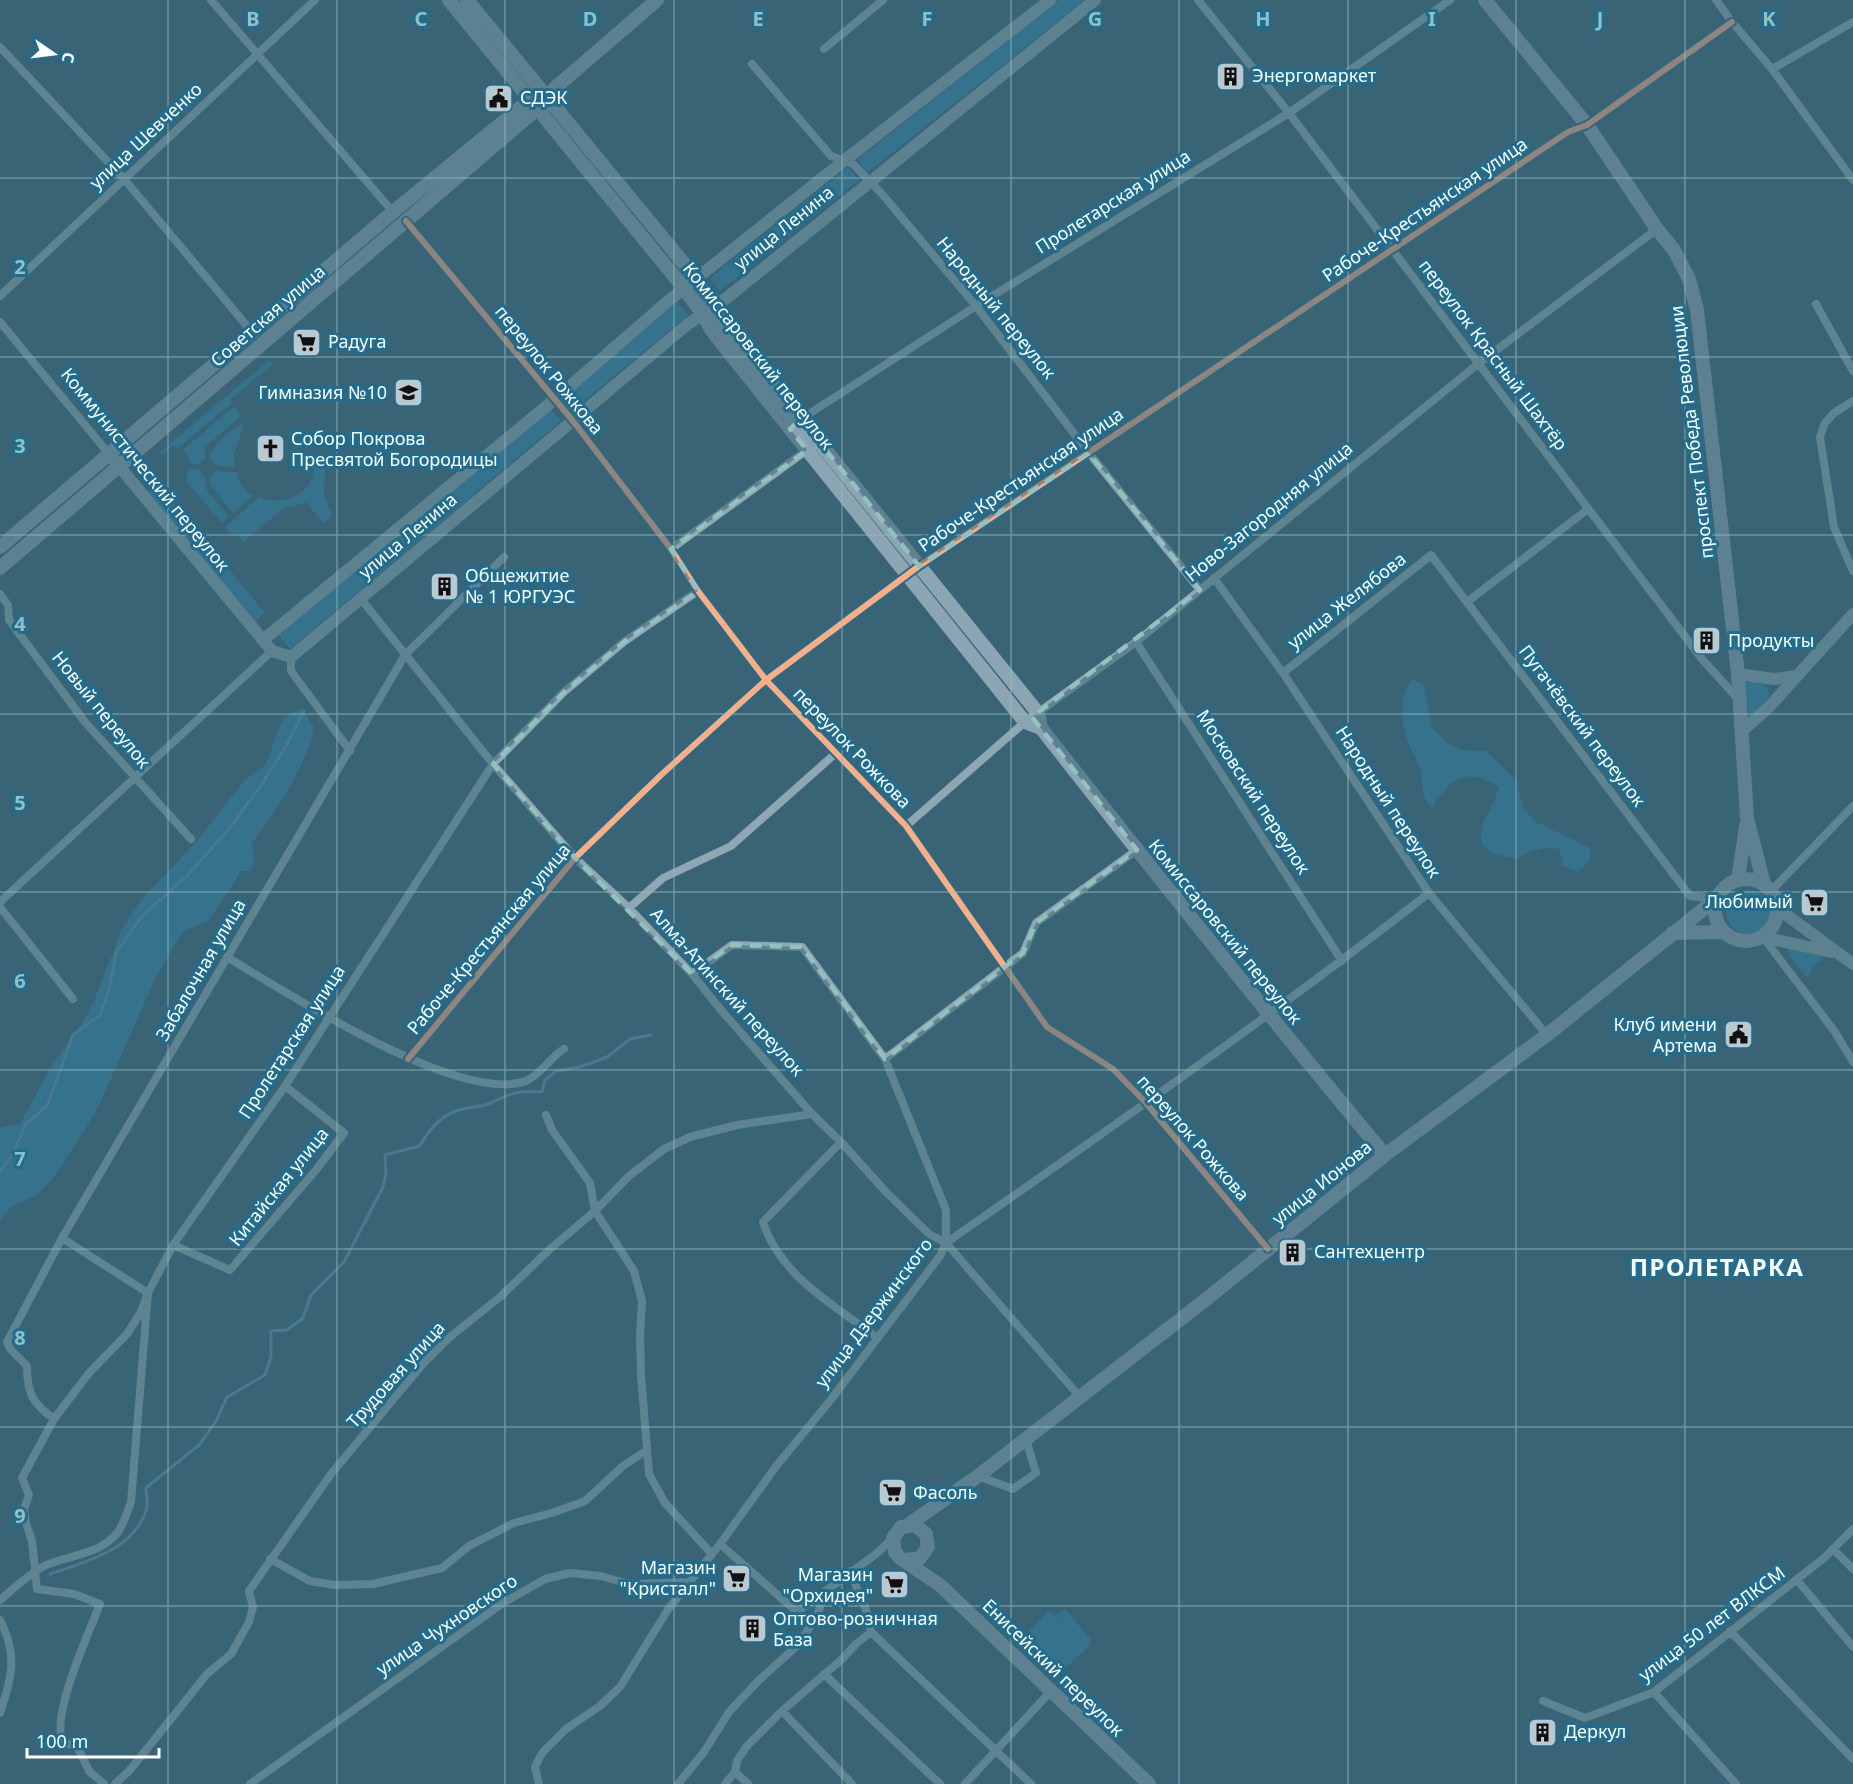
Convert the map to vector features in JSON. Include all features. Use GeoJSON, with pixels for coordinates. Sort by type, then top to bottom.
{"type":"FeatureCollection","features":[{"type":"Feature","properties":{"kind":"main road","name":"Комиссаровский переулок"},"geometry":{"type":"LineString","coordinates":[[449,0],[543,97],[696,279],[709,311],[712,331],[1025,722]]}},
{"type":"Feature","properties":{"kind":"main road","name":"Комиссаровский переулок"},"geometry":{"type":"LineString","coordinates":[[467,0],[543,97],[684,289],[723,323],[920,566],[1038,713],[1041,728],[1137,850],[1268,1015],[1385,1155]]}},
{"type":"Feature","properties":{"kind":"main road","name":"Советская улица"},"geometry":{"type":"LineString","coordinates":[[0,568],[406,221],[543,97],[657,0]]}},
{"type":"Feature","properties":{"kind":"main road","name":"улица Ленина"},"geometry":{"type":"LineString","coordinates":[[263,640],[554,400],[696,279],[1050,0]]}},
{"type":"Feature","properties":{"kind":"main road","name":"улица Ленина"},"geometry":{"type":"LineString","coordinates":[[291,657],[688,324],[709,311],[1095,0]]}},
{"type":"Feature","properties":{"kind":"main road","name":"проспект Победа Революции"},"geometry":{"type":"LineString","coordinates":[[1485,0],[1587,125],[1657,229],[1674,250],[1689,279],[1697,310],[1738,674],[1748,818],[1768,888]]}},
{"type":"Feature","properties":{"kind":"main road","name":"Советская улица"},"geometry":{"type":"LineString","coordinates":[[0,548],[393,212],[543,97]]}},
{"type":"Feature","properties":{"kind":"main road","name":"Коммунистический переулок"},"geometry":{"type":"LineString","coordinates":[[109,454],[118,468],[263,640]]}},
{"type":"Feature","properties":{"kind":"main road"},"geometry":{"type":"LineString","coordinates":[[1742,732],[1753,723],[1853,614]]}},
{"type":"Feature","properties":{"kind":"main road"},"geometry":{"type":"LineString","coordinates":[[263,640],[272,651],[291,657]]}},
{"type":"Feature","properties":{"kind":"main road"},"geometry":{"type":"LineString","coordinates":[[1738,674],[1773,679],[1797,675]]}},
{"type":"Feature","properties":{"kind":"main road"},"geometry":{"type":"LineString","coordinates":[[1025,722],[1041,728]]}},
{"type":"Feature","properties":{"kind":"main road","name":"проспект Победа Революции"},"geometry":{"type":"LineString","coordinates":[[1738,880],[1748,818]]}},
{"type":"Feature","properties":{"kind":"main road"},"geometry":{"type":"LineString","coordinates":[[1777,908],[1771,929],[1754,941],[1743,942],[1732,939],[1723,932],[1716,921],[1714,908],[1716,899],[1723,888],[1738,880],[1748,879],[1768,888],[1777,908],[1853,964]]}},
{"type":"Feature","properties":{"kind":"main road","name":"улица Ионова"},"geometry":{"type":"LineString","coordinates":[[908,1525],[1026,1439],[1204,1301],[1385,1155],[1547,1035],[1716,899]]}},
{"type":"Feature","properties":{"kind":"main road"},"geometry":{"type":"LineString","coordinates":[[1672,933],[1723,932]]}},
{"type":"Feature","properties":{"kind":"main road"},"geometry":{"type":"LineString","coordinates":[[1763,936],[1838,954]]}},
{"type":"Feature","properties":{"kind":"main road"},"geometry":{"type":"LineString","coordinates":[[932,1578],[927,1562],[933,1516],[938,1508],[956,1492]]}},
{"type":"Feature","properties":{"kind":"main road"},"geometry":{"type":"LineString","coordinates":[[908,1525],[921,1528],[928,1544],[920,1558],[898,1550],[896,1532],[908,1525]]}},
{"type":"Feature","properties":{"kind":"main road","name":"Енисейский переулок"},"geometry":{"type":"LineString","coordinates":[[898,1550],[932,1578],[1149,1784]]}},
{"type":"Feature","properties":{"kind":"street"},"geometry":{"type":"LineString","coordinates":[[211,0],[393,212]]}},
{"type":"Feature","properties":{"kind":"street","name":"улица Шевченко"},"geometry":{"type":"LineString","coordinates":[[0,296],[315,0]]}},
{"type":"Feature","properties":{"kind":"street"},"geometry":{"type":"LineString","coordinates":[[824,49],[883,0]]}},
{"type":"Feature","properties":{"kind":"street","name":"переулок Красный Шахтёр"},"geometry":{"type":"LineString","coordinates":[[1198,0],[1289,113],[1702,659],[1740,701]]}},
{"type":"Feature","properties":{"kind":"street","name":"Пролетарская улица"},"geometry":{"type":"LineString","coordinates":[[790,429],[801,419],[976,306],[1289,113],[1450,0]]}},
{"type":"Feature","properties":{"kind":"street"},"geometry":{"type":"LineString","coordinates":[[1716,0],[1772,69],[1853,180]]}},
{"type":"Feature","properties":{"kind":"street","name":"Рабоче-Крестьянская улица"},"geometry":{"type":"LineString","coordinates":[[408,1059],[575,858],[660,775],[766,680],[920,566],[1568,132],[1587,125],[1732,22]]}},
{"type":"Feature","properties":{"kind":"street"},"geometry":{"type":"LineString","coordinates":[[1772,69],[1853,22]]}},
{"type":"Feature","properties":{"kind":"street"},"geometry":{"type":"LineString","coordinates":[[0,47],[124,179],[252,332]]}},
{"type":"Feature","properties":{"kind":"street","name":"Народный переулок"},"geometry":{"type":"LineString","coordinates":[[752,64],[831,156],[853,164],[882,194],[976,306],[1089,453],[1200,590]]}},
{"type":"Feature","properties":{"kind":"street","name":"переулок Рожкова"},"geometry":{"type":"LineString","coordinates":[[406,221],[573,421],[671,549],[698,591],[766,680],[906,826],[1047,1027],[1113,1069],[1146,1103],[1268,1249]]}},
{"type":"Feature","properties":{"kind":"street","name":"Ново-Загородняя улица"},"geometry":{"type":"LineString","coordinates":[[906,826],[1025,722],[1136,642],[1478,364],[1657,229]]}},
{"type":"Feature","properties":{"kind":"street"},"geometry":{"type":"LineString","coordinates":[[1816,304],[1853,371]]}},
{"type":"Feature","properties":{"kind":"street","name":"Коммунистический переулок"},"geometry":{"type":"LineString","coordinates":[[0,322],[109,454]]}},
{"type":"Feature","properties":{"kind":"street"},"geometry":{"type":"LineString","coordinates":[[1853,402],[1834,413],[1825,423],[1820,437],[1834,527],[1853,571]]}},
{"type":"Feature","properties":{"kind":"street"},"geometry":{"type":"LineString","coordinates":[[671,549],[807,450]]}},
{"type":"Feature","properties":{"kind":"street"},"geometry":{"type":"LineString","coordinates":[[1467,602],[1588,509]]}},
{"type":"Feature","properties":{"kind":"street","name":"Пугачёвский переулок"},"geometry":{"type":"LineString","coordinates":[[1431,555],[1690,896],[1716,899]]}},
{"type":"Feature","properties":{"kind":"street","name":"улица Желябова"},"geometry":{"type":"LineString","coordinates":[[1283,673],[1431,555]]}},
{"type":"Feature","properties":{"kind":"street","name":"Забалочная улица"},"geometry":{"type":"LineString","coordinates":[[54,1419],[36,1403],[30,1394],[27,1384],[27,1366],[11,1350],[7,1342],[62,1238],[405,655],[504,557]]}},
{"type":"Feature","properties":{"kind":"street","name":"Народный переулок"},"geometry":{"type":"LineString","coordinates":[[1214,578],[1283,673],[1429,893],[1547,1035]]}},
{"type":"Feature","properties":{"kind":"street","name":"Пролетарская улица"},"geometry":{"type":"LineString","coordinates":[[0,1600],[34,1572],[47,1565],[95,1551],[120,1530],[131,1502],[148,1293],[173,1245],[285,1086],[493,764],[564,692],[626,641],[698,591]]}},
{"type":"Feature","properties":{"kind":"street","name":"Новый переулок"},"geometry":{"type":"LineString","coordinates":[[0,594],[8,605],[9,620],[85,722],[191,839]]}},
{"type":"Feature","properties":{"kind":"street","name":"Алма-Атинский переулок"},"geometry":{"type":"LineString","coordinates":[[361,599],[493,764],[575,858],[629,908],[692,974],[721,1011],[812,1114],[900,1206],[929,1234],[946,1244],[1079,1396]]}},
{"type":"Feature","properties":{"kind":"street","name":"Московский переулок"},"geometry":{"type":"LineString","coordinates":[[1136,642],[1342,961]]}},
{"type":"Feature","properties":{"kind":"street"},"geometry":{"type":"LineString","coordinates":[[0,902],[272,651]]}},
{"type":"Feature","properties":{"kind":"street"},"geometry":{"type":"LineString","coordinates":[[291,657],[291,671],[350,751]]}},
{"type":"Feature","properties":{"kind":"street"},"geometry":{"type":"LineString","coordinates":[[629,908],[663,878],[731,846],[836,753]]}},
{"type":"Feature","properties":{"kind":"street"},"geometry":{"type":"LineString","coordinates":[[1768,888],[1853,806]]}},
{"type":"Feature","properties":{"kind":"street"},"geometry":{"type":"LineString","coordinates":[[885,1059],[1023,953],[1036,923],[1137,850]]}},
{"type":"Feature","properties":{"kind":"street","name":"улица Дзержинского"},"geometry":{"type":"LineString","coordinates":[[538,1784],[536,1767],[542,1753],[566,1729],[600,1706],[620,1687],[669,1608],[720,1544],[777,1465],[878,1338],[940,1256],[946,1244],[1268,1015],[1429,893]]}},
{"type":"Feature","properties":{"kind":"street"},"geometry":{"type":"LineString","coordinates":[[0,907],[73,999]]}},
{"type":"Feature","properties":{"kind":"street"},"geometry":{"type":"LineString","coordinates":[[1763,936],[1836,1032],[1853,1062]]}},
{"type":"Feature","properties":{"kind":"street"},"geometry":{"type":"LineString","coordinates":[[692,974],[732,945],[802,947],[885,1059],[946,1210],[946,1244]]}},
{"type":"Feature","properties":{"kind":"street"},"geometry":{"type":"LineString","coordinates":[[227,957],[329,1017],[408,1059],[482,1083],[523,1082],[533,1077],[555,1054],[564,1049]]}},
{"type":"Feature","properties":{"kind":"street","name":"Китайская улица"},"geometry":{"type":"LineString","coordinates":[[173,1245],[230,1270],[309,1178],[344,1133],[285,1086]]}},
{"type":"Feature","properties":{"kind":"street","name":"Трудовая улица"},"geometry":{"type":"LineString","coordinates":[[115,1784],[130,1770],[207,1674],[231,1654],[249,1622],[253,1608],[249,1591],[270,1559],[331,1474],[422,1365],[450,1337],[500,1297],[549,1250],[595,1211],[629,1176],[664,1149],[690,1137],[737,1125],[812,1114]]}},
{"type":"Feature","properties":{"kind":"street"},"geometry":{"type":"LineString","coordinates":[[546,1115],[552,1130],[591,1183],[595,1211],[634,1271],[642,1302],[641,1375],[649,1474],[665,1503],[711,1553]]}},
{"type":"Feature","properties":{"kind":"street"},"geometry":{"type":"LineString","coordinates":[[841,1142],[763,1222],[768,1239],[780,1258],[796,1275],[878,1338]]}},
{"type":"Feature","properties":{"kind":"street"},"geometry":{"type":"LineString","coordinates":[[62,1238],[148,1293],[141,1312],[127,1334],[89,1373],[54,1419],[22,1478],[28,1495],[24,1509],[32,1541],[37,1589],[74,1593],[100,1604],[83,1644],[65,1698],[60,1719],[60,1737],[64,1743],[77,1746],[89,1772],[104,1784]]}},
{"type":"Feature","properties":{"kind":"street"},"geometry":{"type":"LineString","coordinates":[[978,1476],[1013,1489],[1036,1473],[1026,1439]]}},
{"type":"Feature","properties":{"kind":"street"},"geometry":{"type":"LineString","coordinates":[[270,1559],[310,1581],[335,1585],[373,1584],[442,1568],[469,1546],[514,1523],[585,1501],[622,1466],[647,1449]]}},
{"type":"Feature","properties":{"kind":"street","name":"улица 50 лет ВЛКСМ"},"geometry":{"type":"LineString","coordinates":[[1544,1701],[1585,1718],[1654,1692],[1797,1580],[1853,1529]]}},
{"type":"Feature","properties":{"kind":"street"},"geometry":{"type":"LineString","coordinates":[[720,1544],[797,1612],[876,1554],[898,1550]]}},
{"type":"Feature","properties":{"kind":"street"},"geometry":{"type":"LineString","coordinates":[[1833,1549],[1853,1569]]}},
{"type":"Feature","properties":{"kind":"street"},"geometry":{"type":"LineString","coordinates":[[850,1571],[868,1616],[871,1632],[1030,1784]]}},
{"type":"Feature","properties":{"kind":"street","name":"улица Чухновского"},"geometry":{"type":"LineString","coordinates":[[250,1784],[502,1603],[545,1580],[570,1573],[600,1576],[630,1584],[689,1582]]}},
{"type":"Feature","properties":{"kind":"street"},"geometry":{"type":"LineString","coordinates":[[1797,1580],[1853,1647]]}},
{"type":"Feature","properties":{"kind":"street"},"geometry":{"type":"LineString","coordinates":[[678,1784],[704,1752],[729,1712],[759,1680],[797,1646],[816,1618],[826,1590]]}},
{"type":"Feature","properties":{"kind":"street"},"geometry":{"type":"LineString","coordinates":[[0,1620],[7,1633],[12,1653],[13,1673],[0,1713]]}},
{"type":"Feature","properties":{"kind":"street"},"geometry":{"type":"LineString","coordinates":[[1730,1631],[1853,1759]]}},
{"type":"Feature","properties":{"kind":"street"},"geometry":{"type":"LineString","coordinates":[[725,1784],[735,1772],[737,1761],[746,1747],[871,1632]]}},
{"type":"Feature","properties":{"kind":"street"},"geometry":{"type":"LineString","coordinates":[[824,1674],[940,1784]]}},
{"type":"Feature","properties":{"kind":"street"},"geometry":{"type":"LineString","coordinates":[[965,1784],[1051,1691]]}},
{"type":"Feature","properties":{"kind":"street"},"geometry":{"type":"LineString","coordinates":[[1654,1692],[1736,1784]]}},
{"type":"Feature","properties":{"kind":"street"},"geometry":{"type":"LineString","coordinates":[[782,1712],[852,1784]]}},
{"type":"Feature","properties":{"kind":"street"},"geometry":{"type":"LineString","coordinates":[[735,1772],[748,1784]]}},
{"type":"Feature","properties":{"kind":"highlighted area"},"geometry":{"type":"Polygon","coordinates":[[[801,419],[919,566],[1089,453],[1200,590],[1032,717],[1137,850],[1036,923],[1023,953],[885,1059],[802,947],[732,945],[692,974],[575,858],[493,764],[564,692],[625,641],[698,591],[671,549],[807,450],[790,429],[801,419]]]}},
{"type":"Feature","properties":{"kind":"shaded area"},"geometry":{"type":"Polygon","coordinates":[[[1059,0],[1085,0],[867,173],[857,160],[1059,0]]]}},
{"type":"Feature","properties":{"kind":"shaded area"},"geometry":{"type":"Polygon","coordinates":[[[848,167],[859,180],[720,291],[710,278],[848,167]]]}},
{"type":"Feature","properties":{"kind":"shaded area"},"geometry":{"type":"Polygon","coordinates":[[[677,302],[688,315],[578,406],[567,392],[677,302]]]}},
{"type":"Feature","properties":{"kind":"shaded area"},"geometry":{"type":"Polygon","coordinates":[[[268,361],[272,362],[272,365],[230,400],[232,403],[178,448],[173,446],[162,454],[160,452],[268,361]]]}},
{"type":"Feature","properties":{"kind":"shaded area"},"geometry":{"type":"Polygon","coordinates":[[[234,406],[241,416],[207,445],[205,459],[198,464],[190,463],[184,449],[234,406]]]}},
{"type":"Feature","properties":{"kind":"shaded area"},"geometry":{"type":"Polygon","coordinates":[[[549,407],[561,421],[290,649],[278,634],[549,407]]]}},
{"type":"Feature","properties":{"kind":"shaded area"},"geometry":{"type":"Polygon","coordinates":[[[245,421],[234,454],[234,467],[220,466],[212,462],[209,456],[213,449],[226,435],[245,421]]]}},
{"type":"Feature","properties":{"kind":"shaded area"},"geometry":{"type":"Polygon","coordinates":[[[315,464],[325,469],[324,494],[332,515],[323,523],[306,502],[282,509],[244,542],[236,534],[232,535],[225,527],[259,497],[280,500],[300,493],[310,483],[315,464]]]}},
{"type":"Feature","properties":{"kind":"shaded area"},"geometry":{"type":"Polygon","coordinates":[[[189,469],[199,470],[205,477],[207,491],[229,517],[222,523],[186,481],[189,469]]]}},
{"type":"Feature","properties":{"kind":"shaded area"},"geometry":{"type":"Polygon","coordinates":[[[214,471],[237,472],[242,486],[254,496],[233,513],[210,485],[209,476],[213,475],[214,471]]]}},
{"type":"Feature","properties":{"kind":"shaded area"},"geometry":{"type":"Polygon","coordinates":[[[158,483],[265,613],[254,622],[147,492],[158,483]]]}},
{"type":"Feature","properties":{"kind":"shaded area"},"geometry":{"type":"Polygon","coordinates":[[[1413,679],[1424,685],[1431,726],[1447,743],[1462,750],[1486,751],[1517,781],[1523,808],[1536,822],[1590,848],[1590,860],[1578,872],[1563,866],[1559,849],[1537,850],[1516,859],[1494,854],[1482,845],[1484,821],[1499,787],[1487,781],[1476,777],[1460,778],[1446,788],[1432,807],[1428,803],[1424,795],[1420,768],[1406,737],[1403,722],[1403,698],[1413,679]]]}},
{"type":"Feature","properties":{"kind":"shaded area"},"geometry":{"type":"Polygon","coordinates":[[[1752,681],[1764,684],[1769,692],[1763,708],[1749,715],[1744,683],[1752,681]]]}},
{"type":"Feature","properties":{"kind":"shaded area"},"geometry":{"type":"Polygon","coordinates":[[[301,708],[314,727],[310,742],[289,788],[251,844],[255,857],[251,871],[240,871],[207,922],[183,931],[155,979],[97,1110],[55,1176],[36,1196],[12,1206],[0,1221],[0,1130],[3,1127],[20,1124],[51,1067],[85,1019],[122,929],[141,900],[197,841],[244,781],[266,764],[283,718],[301,708]]]}},
{"type":"Feature","properties":{"kind":"shaded area"},"geometry":{"type":"Polygon","coordinates":[[[1748,890],[1757,891],[1764,896],[1769,903],[1769,921],[1764,928],[1757,933],[1748,934],[1739,933],[1732,928],[1727,921],[1726,912],[1727,903],[1732,896],[1739,891],[1748,890]]]}},
{"type":"Feature","properties":{"kind":"shaded area"},"geometry":{"type":"Polygon","coordinates":[[[1787,947],[1815,953],[1824,959],[1813,966],[1807,978],[1790,957],[1787,947]]]}},
{"type":"Feature","properties":{"kind":"shaded area"},"geometry":{"type":"Polygon","coordinates":[[[1065,1609],[1091,1640],[1089,1647],[1061,1672],[1025,1634],[1049,1611],[1068,1630],[1055,1616],[1065,1609]]]}},
{"type":"Feature","properties":{"kind":"waterway"},"geometry":{"type":"LineString","coordinates":[[0,1172],[12,1155],[26,1124],[47,1106],[73,1035],[100,1015],[109,990],[116,953],[142,916],[186,877],[229,829],[262,784],[286,746],[304,711]]}},
{"type":"Feature","properties":{"kind":"waterway"},"geometry":{"type":"LineString","coordinates":[[50,1574],[108,1552],[133,1534],[147,1507],[146,1488],[199,1445],[216,1421],[227,1397],[265,1375],[271,1357],[271,1331],[287,1330],[303,1318],[311,1295],[344,1262],[383,1187],[386,1173],[385,1155],[420,1146],[435,1125],[450,1114],[514,1094],[542,1092],[545,1080],[556,1071],[580,1067],[607,1057],[630,1039],[651,1035]]}},
{"type":"Feature","properties":{"kind":"cycle path"},"geometry":{"type":"LineString","coordinates":[[408,1059],[575,858],[661,775],[766,680],[919,566],[1568,132],[1587,125],[1732,22]]}},
{"type":"Feature","properties":{"kind":"cycle path"},"geometry":{"type":"LineString","coordinates":[[406,221],[573,421],[671,549],[698,591],[766,680],[906,826],[1047,1027],[1113,1069],[1146,1103],[1268,1249]]}},
{"type":"Feature","properties":{"kind":"place","name":"Энергомаркет"},"geometry":{"type":"Point","coordinates":[1231,76]}},
{"type":"Feature","properties":{"kind":"place","name":"СДЭК"},"geometry":{"type":"Point","coordinates":[499,98]}},
{"type":"Feature","properties":{"kind":"place","name":"Радуга"},"geometry":{"type":"Point","coordinates":[307,342]}},
{"type":"Feature","properties":{"kind":"place","name":"Гимназия №10"},"geometry":{"type":"Point","coordinates":[408,393]}},
{"type":"Feature","properties":{"kind":"place","name":"Собор Покрова Пресвятой Богородицы"},"geometry":{"type":"Point","coordinates":[270,449]}},
{"type":"Feature","properties":{"kind":"place","name":"Общежитие № 1 ЮРГУЭС"},"geometry":{"type":"Point","coordinates":[444,586]}},
{"type":"Feature","properties":{"kind":"place","name":"Продукты"},"geometry":{"type":"Point","coordinates":[1707,641]}},
{"type":"Feature","properties":{"kind":"place","name":"Любимый"},"geometry":{"type":"Point","coordinates":[1814,902]}},
{"type":"Feature","properties":{"kind":"place","name":"Клуб имени Артема"},"geometry":{"type":"Point","coordinates":[1738,1035]}},
{"type":"Feature","properties":{"kind":"place","name":"Сантехцентр"},"geometry":{"type":"Point","coordinates":[1293,1252]}},
{"type":"Feature","properties":{"kind":"place","name":"Фасоль"},"geometry":{"type":"Point","coordinates":[892,1493]}},
{"type":"Feature","properties":{"kind":"place","name":"Магазин \"Кристалл\""},"geometry":{"type":"Point","coordinates":[737,1578]}},
{"type":"Feature","properties":{"kind":"place","name":"Магазин \"Орхидея\""},"geometry":{"type":"Point","coordinates":[894,1585]}},
{"type":"Feature","properties":{"kind":"place","name":"Оптово-розничная База"},"geometry":{"type":"Point","coordinates":[752,1629]}},
{"type":"Feature","properties":{"kind":"place","name":"Деркул"},"geometry":{"type":"Point","coordinates":[1543,1732]}},
{"type":"Feature","properties":{"kind":"district","name":"ПРОЛЕТАРКА"},"geometry":{"type":"Point","coordinates":[1717,1268]}}]}
